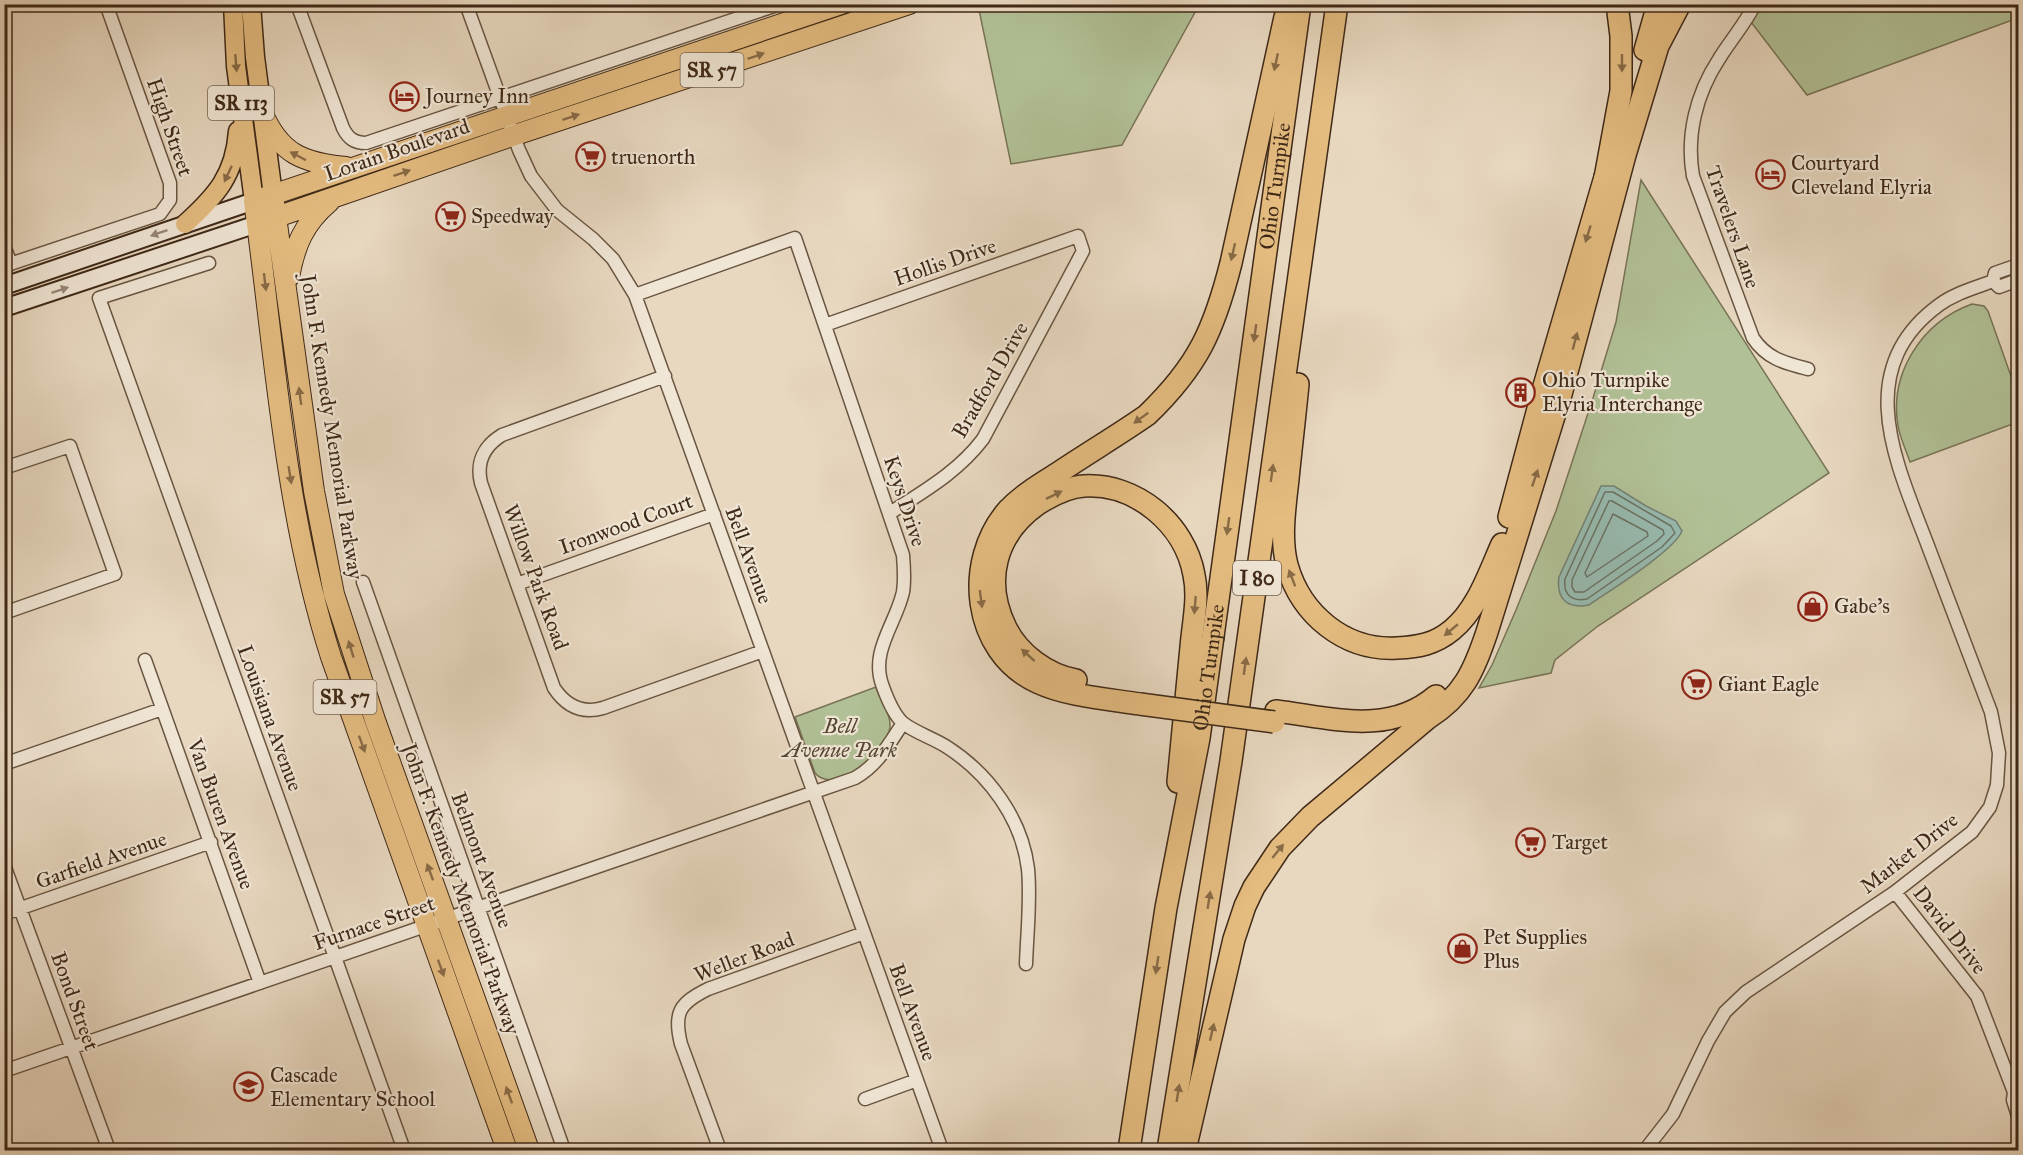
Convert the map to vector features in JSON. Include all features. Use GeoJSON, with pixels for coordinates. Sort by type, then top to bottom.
{"type":"FeatureCollection","features":[{"type":"Feature","properties":{"kind":"highway","name":"Lorain Boulevard"},"geometry":{"type":"LineString","coordinates":[[254,201],[841,4]]}},
{"type":"Feature","properties":{"kind":"highway","name":"Lorain Boulevard"},"geometry":{"type":"LineString","coordinates":[[257,224],[346,192],[508,117],[909,4]]}},
{"type":"Feature","properties":{"kind":"highway"},"geometry":{"type":"LineString","coordinates":[[1288,4],[1231,263],[1221,302],[1202,348],[1162,401],[1147,415],[1030,491],[1010,508],[991,534],[979,574],[979,597],[985,621],[995,643],[1008,661],[1037,682],[1054,688],[1275,717],[1362,735],[1382,734],[1428,718]]}},
{"type":"Feature","properties":{"kind":"highway","name":"Ohio Turnpike"},"geometry":{"type":"LineString","coordinates":[[1129,1150],[1166,908],[1199,738],[1300,4]]}},
{"type":"Feature","properties":{"kind":"highway","name":"Ohio Turnpike"},"geometry":{"type":"LineString","coordinates":[[1168,1150],[1233,750],[1337,4]]}},
{"type":"Feature","properties":{"kind":"highway"},"geometry":{"type":"LineString","coordinates":[[1605,178],[1621,91],[1621,36],[1617,4]]}},
{"type":"Feature","properties":{"kind":"highway"},"geometry":{"type":"LineString","coordinates":[[1185,1150],[1234,939],[1245,906],[1267,864],[1295,831],[1428,718],[1443,709],[1459,693],[1476,664],[1549,401],[1605,178],[1658,4]]}},
{"type":"Feature","properties":{"kind":"highway"},"geometry":{"type":"LineString","coordinates":[[1658,46],[1657,34],[1665,4]]}},
{"type":"Feature","properties":{"kind":"highway"},"geometry":{"type":"LineString","coordinates":[[1275,717],[1378,722],[1409,714],[1434,699],[1455,677],[1470,651],[1658,46],[1680,4]]}},
{"type":"Feature","properties":{"kind":"highway"},"geometry":{"type":"LineString","coordinates":[[1323,110],[1315,223],[1284,534],[1284,551],[1294,584],[1303,603],[1311,612],[1347,640],[1376,648],[1426,646],[1453,629],[1464,618],[1475,602],[1502,544]]}},
{"type":"Feature","properties":{"kind":"highway"},"geometry":{"type":"LineString","coordinates":[[262,112],[269,129],[280,144],[295,155],[312,163],[355,167]]}},
{"type":"Feature","properties":{"kind":"highway","name":"SR 57"},"geometry":{"type":"LineString","coordinates":[[286,291],[294,251],[302,232],[329,202],[346,192]]}},
{"type":"Feature","properties":{"kind":"highway","name":"John F. Kennedy Memorial Parkway"},"geometry":{"type":"LineString","coordinates":[[273,195],[314,491],[334,594],[355,664],[529,1150]]}},
{"type":"Feature","properties":{"kind":"highway","name":"John F. Kennedy Memorial Parkway"},"geometry":{"type":"LineString","coordinates":[[254,201],[287,457],[314,602],[331,657],[507,1150]]}},
{"type":"Feature","properties":{"kind":"highway"},"geometry":{"type":"LineString","coordinates":[[1141,698],[1054,674],[1031,659],[1014,641],[1000,612],[995,591],[995,572],[1005,538],[1021,518],[1057,493],[1076,487],[1095,486],[1136,497],[1170,524],[1186,548],[1191,562],[1196,594],[1166,908]]}},
{"type":"Feature","properties":{"kind":"main road","name":"John F. Kennedy Memorial Parkway"},"geometry":{"type":"LineString","coordinates":[[233,4],[240,96],[254,201]]}},
{"type":"Feature","properties":{"kind":"main road","name":"John F. Kennedy Memorial Parkway"},"geometry":{"type":"LineString","coordinates":[[251,4],[273,195]]}},
{"type":"Feature","properties":{"kind":"main road"},"geometry":{"type":"LineString","coordinates":[[185,225],[217,194],[228,176],[235,156],[240,96]]}},
{"type":"Feature","properties":{"kind":"main road","name":"Lorain Boulevard"},"geometry":{"type":"LineString","coordinates":[[4,285],[254,201]]}},
{"type":"Feature","properties":{"kind":"main road","name":"Lorain Boulevard"},"geometry":{"type":"LineString","coordinates":[[4,308],[257,224]]}},
{"type":"Feature","properties":{"kind":"street","name":"High Street"},"geometry":{"type":"LineString","coordinates":[[8,265],[160,214],[170,200],[172,191],[170,183],[105,4]]}},
{"type":"Feature","properties":{"kind":"street","name":"Lorain Boulevard"},"geometry":{"type":"LineString","coordinates":[[297,4],[343,128],[352,140],[359,143],[508,117],[780,4]]}},
{"type":"Feature","properties":{"kind":"street","name":"Bell Avenue"},"geometry":{"type":"LineString","coordinates":[[466,4],[524,162],[539,188],[557,210],[608,254],[635,295],[942,1150]]}},
{"type":"Feature","properties":{"kind":"street","name":"Travelers Lane"},"geometry":{"type":"LineString","coordinates":[[1755,4],[1718,61],[1703,91],[1690,142],[1690,159],[1693,176],[1753,338],[1760,348],[1774,359],[1808,369]]}},
{"type":"Feature","properties":{"kind":"street","name":"Hollis Drive"},"geometry":{"type":"LineString","coordinates":[[825,325],[1078,236]]}},
{"type":"Feature","properties":{"kind":"street","name":"Bradford Drive"},"geometry":{"type":"LineString","coordinates":[[890,513],[949,475],[983,440],[1083,251],[1078,236]]}},
{"type":"Feature","properties":{"kind":"street","name":"Keys Drive"},"geometry":{"type":"LineString","coordinates":[[635,295],[795,238],[901,546],[903,591],[883,643],[879,664],[882,685],[903,723]]}},
{"type":"Feature","properties":{"kind":"street"},"geometry":{"type":"LineString","coordinates":[[4,246],[8,265]]}},
{"type":"Feature","properties":{"kind":"street","name":"Louisiana Avenue"},"geometry":{"type":"LineString","coordinates":[[209,263],[99,298],[404,1150]]}},
{"type":"Feature","properties":{"kind":"street","name":"Market Drive"},"geometry":{"type":"LineString","coordinates":[[1993,281],[1995,273],[2019,265]]}},
{"type":"Feature","properties":{"kind":"street","name":"Market Drive"},"geometry":{"type":"LineString","coordinates":[[1993,281],[1999,287],[2019,280]]}},
{"type":"Feature","properties":{"kind":"street","name":"Market Drive"},"geometry":{"type":"LineString","coordinates":[[1645,1150],[1673,1114],[1708,1041],[1725,1012],[1747,990],[1895,892],[1972,832],[1990,807],[2000,768],[1991,712],[1900,472],[1888,417],[1887,393],[1892,369],[1899,352],[1911,332],[1924,318],[1939,304],[1993,281]]}},
{"type":"Feature","properties":{"kind":"street","name":"Willow Park Road"},"geometry":{"type":"LineString","coordinates":[[665,376],[502,435],[486,448],[481,457],[480,477],[517,584],[555,688],[560,696],[576,708],[586,710],[603,708],[763,651]]}},
{"type":"Feature","properties":{"kind":"street"},"geometry":{"type":"LineString","coordinates":[[4,468],[70,446],[116,574],[4,613]]}},
{"type":"Feature","properties":{"kind":"street","name":"Ironwood Court"},"geometry":{"type":"LineString","coordinates":[[517,584],[714,514]]}},
{"type":"Feature","properties":{"kind":"street","name":"Belmont Avenue"},"geometry":{"type":"LineString","coordinates":[[363,582],[564,1150]]}},
{"type":"Feature","properties":{"kind":"street","name":"Van Buren Avenue"},"geometry":{"type":"LineString","coordinates":[[145,660],[260,983]]}},
{"type":"Feature","properties":{"kind":"street"},"geometry":{"type":"LineString","coordinates":[[4,764],[162,709]]}},
{"type":"Feature","properties":{"kind":"street"},"geometry":{"type":"LineString","coordinates":[[903,723],[948,747],[975,769],[998,794],[1013,818],[1022,843],[1028,875],[1026,964]]}},
{"type":"Feature","properties":{"kind":"street","name":"Furnace Street"},"geometry":{"type":"LineString","coordinates":[[4,1071],[855,778],[878,761],[903,723]]}},
{"type":"Feature","properties":{"kind":"street","name":"Garfield Avenue"},"geometry":{"type":"LineString","coordinates":[[4,914],[211,842]]}},
{"type":"Feature","properties":{"kind":"street","name":"Bond Street"},"geometry":{"type":"LineString","coordinates":[[4,865],[109,1150]]}},
{"type":"Feature","properties":{"kind":"street","name":"David Drive"},"geometry":{"type":"LineString","coordinates":[[1895,892],[1977,996],[2016,1092],[2013,1100],[2019,1116]]}},
{"type":"Feature","properties":{"kind":"street","name":"Weller Road"},"geometry":{"type":"LineString","coordinates":[[720,1150],[681,1044],[676,1025],[680,1010],[690,998],[708,990],[864,933]]}},
{"type":"Feature","properties":{"kind":"street"},"geometry":{"type":"LineString","coordinates":[[865,1099],[916,1080]]}},
{"type":"Feature","properties":{"kind":"green space"},"geometry":{"type":"Polygon","coordinates":[[[978,4],[1199,5],[1122,145],[1011,164],[978,4]]]}},
{"type":"Feature","properties":{"kind":"green space"},"geometry":{"type":"Polygon","coordinates":[[[1762,5],[2018,5],[2018,18],[1807,95],[1751,22],[1762,5]]]}},
{"type":"Feature","properties":{"kind":"green space"},"geometry":{"type":"Polygon","coordinates":[[[1641,180],[1829,473],[1598,626],[1555,660],[1551,673],[1479,688],[1492,665],[1516,610],[1556,511],[1593,398],[1616,322],[1641,180]]]}},
{"type":"Feature","properties":{"kind":"green space"},"geometry":{"type":"Polygon","coordinates":[[[1972,304],[1984,306],[1988,311],[2018,396],[2018,422],[1910,462],[1898,426],[1899,387],[1904,369],[1924,337],[1938,323],[1972,304]]]}},
{"type":"Feature","properties":{"kind":"green space","name":"Bell Avenue Park"},"geometry":{"type":"Polygon","coordinates":[[[876,687],[889,717],[890,727],[887,737],[871,758],[859,768],[835,779],[824,779],[815,773],[795,717],[876,687]]]}},
{"type":"Feature","properties":{"kind":"water"},"geometry":{"type":"Polygon","coordinates":[[[1601,486],[1614,486],[1676,521],[1682,531],[1677,539],[1654,560],[1589,605],[1569,604],[1561,597],[1559,577],[1601,486]]]}},
{"type":"Feature","properties":{"kind":"place","name":"Journey Inn"},"geometry":{"type":"Point","coordinates":[404,96]}},
{"type":"Feature","properties":{"kind":"place","name":"truenorth"},"geometry":{"type":"Point","coordinates":[590,157]}},
{"type":"Feature","properties":{"kind":"place","name":"Courtyard Cleveland Elyria"},"geometry":{"type":"Point","coordinates":[1770,175]}},
{"type":"Feature","properties":{"kind":"place","name":"Speedway"},"geometry":{"type":"Point","coordinates":[450,216]}},
{"type":"Feature","properties":{"kind":"place","name":"Ohio Turnpike Elyria Interchange"},"geometry":{"type":"Point","coordinates":[1521,392]}},
{"type":"Feature","properties":{"kind":"place","name":"Gabe's"},"geometry":{"type":"Point","coordinates":[1813,606]}},
{"type":"Feature","properties":{"kind":"place","name":"Giant Eagle"},"geometry":{"type":"Point","coordinates":[1697,684]}},
{"type":"Feature","properties":{"kind":"place","name":"Target"},"geometry":{"type":"Point","coordinates":[1531,842]}},
{"type":"Feature","properties":{"kind":"place","name":"Pet Supplies Plus"},"geometry":{"type":"Point","coordinates":[1462,949]}},
{"type":"Feature","properties":{"kind":"place","name":"Cascade Elementary School"},"geometry":{"type":"Point","coordinates":[249,1087]}}]}
